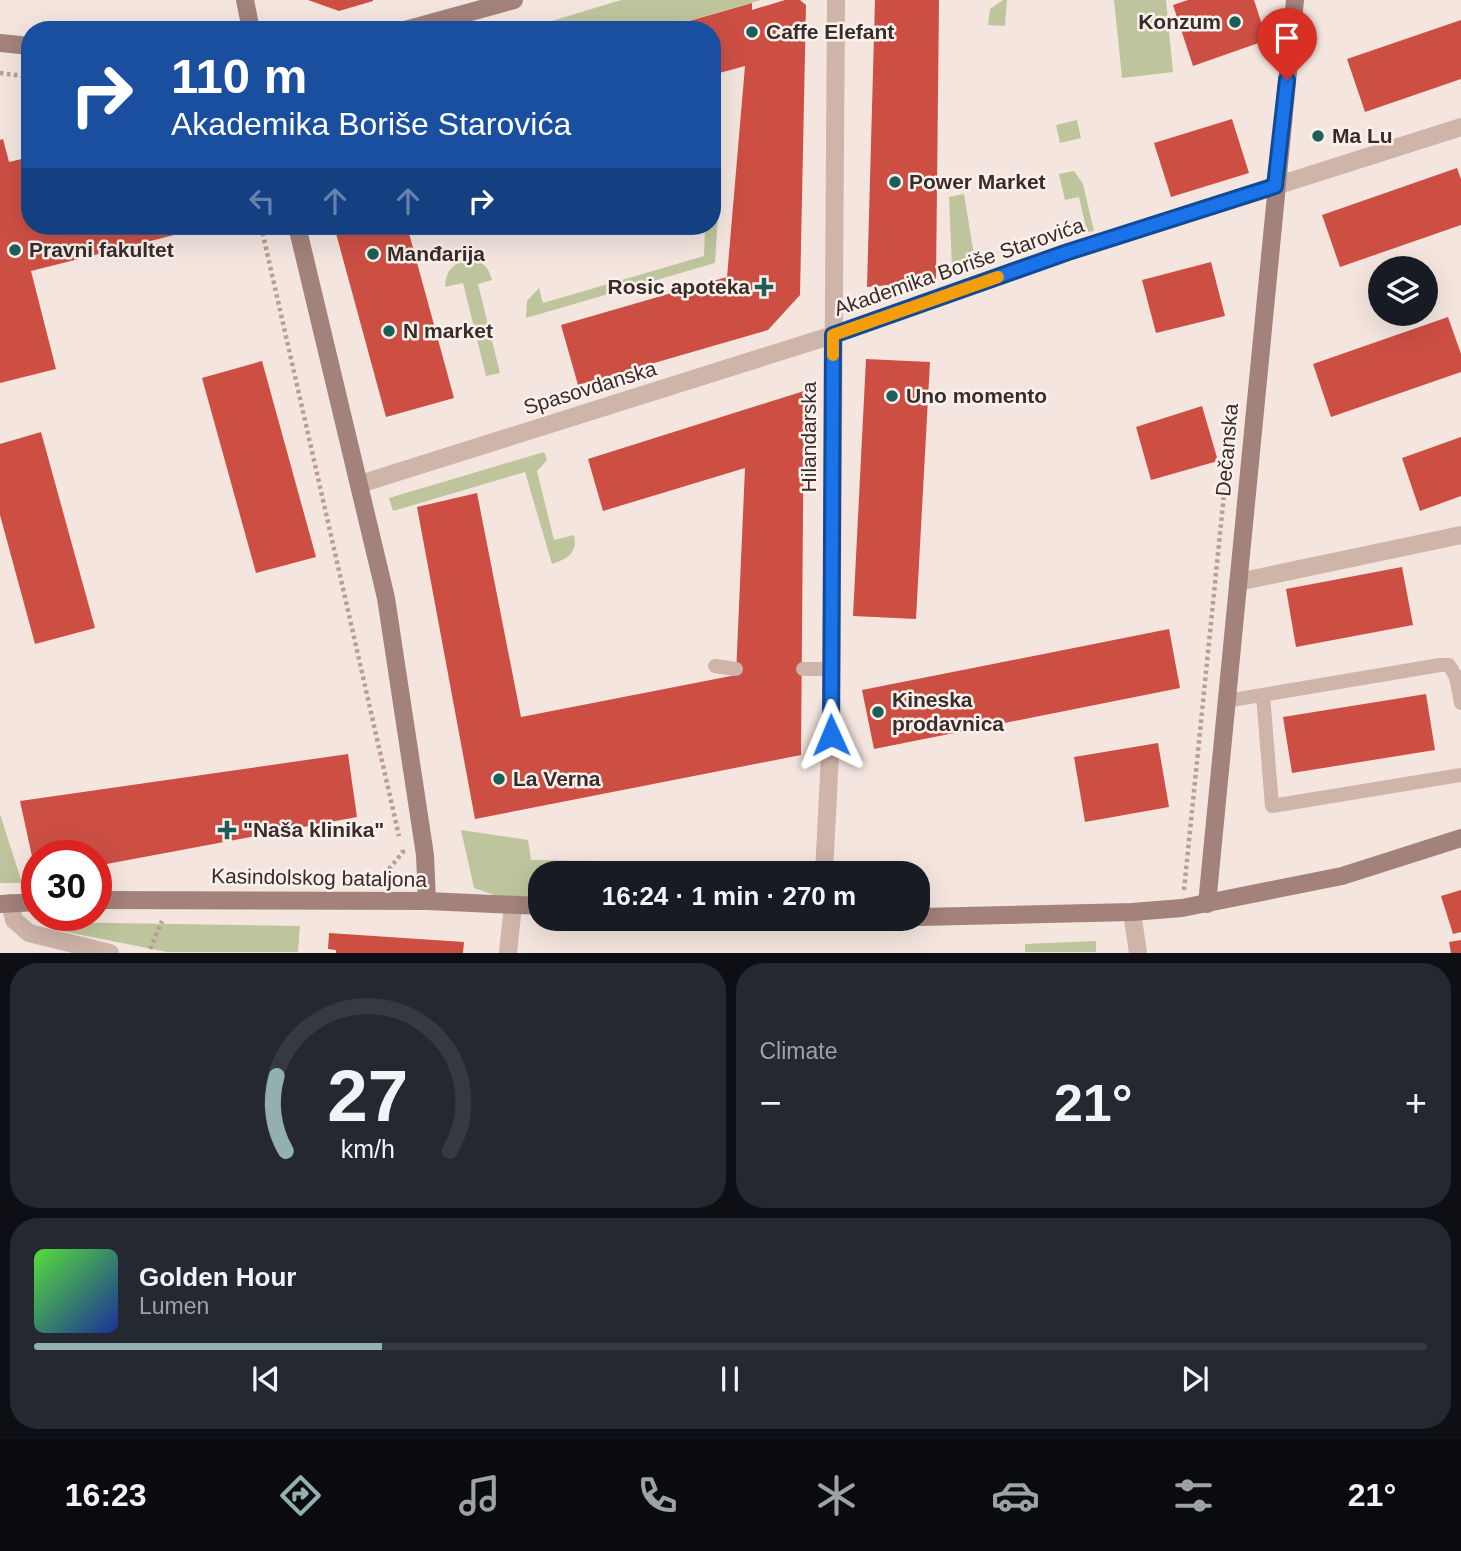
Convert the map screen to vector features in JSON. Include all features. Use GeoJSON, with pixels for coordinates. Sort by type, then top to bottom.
{"type":"FeatureCollection","features":[{"type":"Feature","properties":{"kind":"street"},"geometry":{"type":"LineString","coordinates":[[245,0],[249,21]]}},
{"type":"Feature","properties":{"kind":"street"},"geometry":{"type":"LineString","coordinates":[[438,21],[514,0]]}},
{"type":"Feature","properties":{"kind":"street","name":"Hilandarska"},"geometry":{"type":"LineString","coordinates":[[825,861],[831,735],[836,0]]}},
{"type":"Feature","properties":{"kind":"street","name":"Dečanska"},"geometry":{"type":"LineString","coordinates":[[1207,904],[1295,0]]}},
{"type":"Feature","properties":{"kind":"street"},"geometry":{"type":"LineString","coordinates":[[0,43],[21,45]]}},
{"type":"Feature","properties":{"kind":"street","name":"Akademika Boriše Starovića"},"geometry":{"type":"LineString","coordinates":[[833,335],[1068,252],[1461,127]]}},
{"type":"Feature","properties":{"kind":"street"},"geometry":{"type":"LineString","coordinates":[[299,235],[386,598],[425,855],[427,901]]}},
{"type":"Feature","properties":{"kind":"street","name":"Spasovdanska"},"geometry":{"type":"LineString","coordinates":[[360,484],[833,335]]}},
{"type":"Feature","properties":{"kind":"street"},"geometry":{"type":"LineString","coordinates":[[1238,582],[1461,535]]}},
{"type":"Feature","properties":{"kind":"street"},"geometry":{"type":"LineString","coordinates":[[930,917],[1132,912],[1182,908],[1342,876],[1461,838]]}},
{"type":"Feature","properties":{"kind":"street","name":"Kasindolskog bataljona"},"geometry":{"type":"LineString","coordinates":[[112,901],[427,901],[528,906]]}},
{"type":"Feature","properties":{"kind":"street"},"geometry":{"type":"LineString","coordinates":[[5,903],[14,920],[29,933],[110,953]]}},
{"type":"Feature","properties":{"kind":"street"},"geometry":{"type":"LineString","coordinates":[[508,953],[513,905]]}},
{"type":"Feature","properties":{"kind":"street"},"geometry":{"type":"LineString","coordinates":[[1132,912],[1138,953]]}},
{"type":"Feature","properties":{"kind":"lane"},"geometry":{"type":"LineString","coordinates":[[1226,701],[1449,665],[1456,677],[1461,703]]}},
{"type":"Feature","properties":{"kind":"lane"},"geometry":{"type":"LineString","coordinates":[[715,666],[736,669]]}},
{"type":"Feature","properties":{"kind":"lane"},"geometry":{"type":"LineString","coordinates":[[803,669],[830,669]]}},
{"type":"Feature","properties":{"kind":"lane"},"geometry":{"type":"LineString","coordinates":[[1263,695],[1272,806],[1461,775]]}},
{"type":"Feature","properties":{"kind":"path"},"geometry":{"type":"LineString","coordinates":[[0,73],[21,76]]}},
{"type":"Feature","properties":{"kind":"path"},"geometry":{"type":"LineString","coordinates":[[263,235],[403,852],[390,871],[376,883]]}},
{"type":"Feature","properties":{"kind":"path"},"geometry":{"type":"LineString","coordinates":[[1182,908],[1231,424]]}},
{"type":"Feature","properties":{"kind":"path"},"geometry":{"type":"LineString","coordinates":[[150,949],[162,919]]}},
{"type":"Feature","properties":{"kind":"green space"},"geometry":{"type":"Polygon","coordinates":[[[621,0],[761,0],[688,21],[552,21],[621,0]]]}},
{"type":"Feature","properties":{"kind":"green space"},"geometry":{"type":"Polygon","coordinates":[[[1007,0],[1005,26],[988,25],[990,9],[1007,0]]]}},
{"type":"Feature","properties":{"kind":"green space"},"geometry":{"type":"Polygon","coordinates":[[[1114,0],[1166,0],[1173,72],[1122,78],[1114,0]]]}},
{"type":"Feature","properties":{"kind":"green space"},"geometry":{"type":"Polygon","coordinates":[[[1077,120],[1081,138],[1060,143],[1056,125],[1077,120]]]}},
{"type":"Feature","properties":{"kind":"green space"},"geometry":{"type":"Polygon","coordinates":[[[1074,171],[1083,184],[1094,231],[1087,232],[1079,197],[1065,200],[1059,174],[1074,171]]]}},
{"type":"Feature","properties":{"kind":"green space"},"geometry":{"type":"Polygon","coordinates":[[[964,194],[975,261],[952,268],[949,197],[964,194]]]}},
{"type":"Feature","properties":{"kind":"green space"},"geometry":{"type":"Polygon","coordinates":[[[705,235],[717,235],[715,263],[526,318],[527,301],[539,288],[543,303],[704,256],[705,235]]]}},
{"type":"Feature","properties":{"kind":"green space"},"geometry":{"type":"Polygon","coordinates":[[[466,259],[483,264],[492,280],[478,284],[500,373],[486,376],[463,283],[445,287],[450,270],[466,259]]]}},
{"type":"Feature","properties":{"kind":"green space"},"geometry":{"type":"Polygon","coordinates":[[[544,452],[547,460],[537,471],[554,540],[574,535],[575,541],[573,551],[567,557],[552,564],[525,472],[393,511],[389,498],[544,452]]]}},
{"type":"Feature","properties":{"kind":"green space"},"geometry":{"type":"Polygon","coordinates":[[[0,814],[21,883],[0,883],[0,814]]]}},
{"type":"Feature","properties":{"kind":"green space"},"geometry":{"type":"Polygon","coordinates":[[[461,830],[528,840],[531,860],[602,861],[528,861],[528,899],[502,898],[474,888],[461,830]]]}},
{"type":"Feature","properties":{"kind":"green space"},"geometry":{"type":"Polygon","coordinates":[[[112,923],[300,926],[298,952],[167,952],[62,931],[112,931],[112,923]]]}},
{"type":"Feature","properties":{"kind":"green space"},"geometry":{"type":"Polygon","coordinates":[[[1096,941],[1096,952],[1025,952],[1025,944],[1096,941]]]}},
{"type":"Feature","properties":{"kind":"building"},"geometry":{"type":"Polygon","coordinates":[[[308,0],[373,0],[373,1],[339,11],[308,0]]]}},
{"type":"Feature","properties":{"kind":"building"},"geometry":{"type":"Polygon","coordinates":[[[785,0],[800,0],[806,5],[800,295],[768,330],[578,385],[561,325],[727,277],[745,66],[721,73],[721,21],[689,21],[752,3],[752,10],[785,0]]]}},
{"type":"Feature","properties":{"kind":"building"},"geometry":{"type":"Polygon","coordinates":[[[875,0],[939,0],[936,281],[867,287],[875,0]]]}},
{"type":"Feature","properties":{"kind":"building"},"geometry":{"type":"Polygon","coordinates":[[[1188,0],[1254,0],[1267,40],[1193,66],[1173,5],[1188,0]]]}},
{"type":"Feature","properties":{"kind":"building"},"geometry":{"type":"Polygon","coordinates":[[[1461,20],[1461,79],[1365,112],[1347,59],[1461,20]]]}},
{"type":"Feature","properties":{"kind":"building"},"geometry":{"type":"Polygon","coordinates":[[[1232,119],[1249,173],[1171,197],[1154,143],[1232,119]]]}},
{"type":"Feature","properties":{"kind":"building"},"geometry":{"type":"Polygon","coordinates":[[[3,139],[9,162],[21,159],[21,235],[174,235],[31,271],[56,369],[0,383],[0,140],[3,139]]]}},
{"type":"Feature","properties":{"kind":"building"},"geometry":{"type":"Polygon","coordinates":[[[1457,168],[1461,179],[1461,225],[1340,267],[1322,215],[1457,168]]]}},
{"type":"Feature","properties":{"kind":"building"},"geometry":{"type":"Polygon","coordinates":[[[336,235],[409,235],[454,398],[386,417],[336,235]]]}},
{"type":"Feature","properties":{"kind":"building"},"geometry":{"type":"Polygon","coordinates":[[[1211,262],[1225,316],[1156,333],[1142,280],[1211,262]]]}},
{"type":"Feature","properties":{"kind":"building"},"geometry":{"type":"Polygon","coordinates":[[[1448,317],[1461,354],[1461,372],[1331,417],[1313,364],[1422,326],[1438,326],[1438,320],[1448,317]]]}},
{"type":"Feature","properties":{"kind":"building"},"geometry":{"type":"Polygon","coordinates":[[[866,359],[930,362],[916,619],[853,616],[866,359]]]}},
{"type":"Feature","properties":{"kind":"building"},"geometry":{"type":"Polygon","coordinates":[[[262,361],[316,557],[256,573],[202,378],[262,361]]]}},
{"type":"Feature","properties":{"kind":"building"},"geometry":{"type":"Polygon","coordinates":[[[804,391],[801,755],[475,819],[417,507],[477,493],[521,717],[736,675],[745,468],[603,511],[588,459],[804,391]]]}},
{"type":"Feature","properties":{"kind":"building"},"geometry":{"type":"Polygon","coordinates":[[[1202,406],[1218,461],[1151,480],[1136,427],[1202,406]]]}},
{"type":"Feature","properties":{"kind":"building"},"geometry":{"type":"Polygon","coordinates":[[[41,432],[95,628],[35,644],[0,515],[0,444],[41,432]]]}},
{"type":"Feature","properties":{"kind":"building"},"geometry":{"type":"Polygon","coordinates":[[[1461,437],[1461,496],[1420,511],[1402,458],[1461,437]]]}},
{"type":"Feature","properties":{"kind":"building"},"geometry":{"type":"Polygon","coordinates":[[[1402,567],[1413,625],[1296,647],[1286,589],[1402,567]]]}},
{"type":"Feature","properties":{"kind":"building"},"geometry":{"type":"Polygon","coordinates":[[[1169,629],[1180,688],[874,749],[862,690],[1169,629]]]}},
{"type":"Feature","properties":{"kind":"building"},"geometry":{"type":"Polygon","coordinates":[[[1426,694],[1435,750],[1292,773],[1283,717],[1426,694]]]}},
{"type":"Feature","properties":{"kind":"building"},"geometry":{"type":"Polygon","coordinates":[[[1158,743],[1169,807],[1085,822],[1074,757],[1158,743]]]}},
{"type":"Feature","properties":{"kind":"building"},"geometry":{"type":"Polygon","coordinates":[[[348,754],[357,817],[112,863],[112,840],[28,840],[20,801],[348,754]]]}},
{"type":"Feature","properties":{"kind":"building"},"geometry":{"type":"Polygon","coordinates":[[[1461,890],[1461,932],[1453,934],[1441,896],[1461,890]]]}},
{"type":"Feature","properties":{"kind":"building"},"geometry":{"type":"Polygon","coordinates":[[[329,933],[464,942],[463,953],[336,953],[336,950],[328,949],[329,933]]]}},
{"type":"Feature","properties":{"kind":"building"},"geometry":{"type":"Polygon","coordinates":[[[1461,940],[1461,953],[1451,953],[1449,942],[1461,940]]]}},
{"type":"Feature","properties":{"kind":"slow traffic"},"geometry":{"type":"LineString","coordinates":[[833,355],[833,335],[998,277]]}},
{"type":"Feature","properties":{"kind":"place","name":"Konzum"},"geometry":{"type":"Point","coordinates":[1235,22]}},
{"type":"Feature","properties":{"kind":"place","name":"Caffe Elefant"},"geometry":{"type":"Point","coordinates":[752,32]}},
{"type":"Feature","properties":{"kind":"place","name":"Ma Lu"},"geometry":{"type":"Point","coordinates":[1318,136]}},
{"type":"Feature","properties":{"kind":"place","name":"Power Market"},"geometry":{"type":"Point","coordinates":[895,182]}},
{"type":"Feature","properties":{"kind":"place","name":"Pravni fakultet"},"geometry":{"type":"Point","coordinates":[15,250]}},
{"type":"Feature","properties":{"kind":"place","name":"Manđarija"},"geometry":{"type":"Point","coordinates":[373,254]}},
{"type":"Feature","properties":{"kind":"place","name":"Rosic apoteka"},"geometry":{"type":"Point","coordinates":[764,287]}},
{"type":"Feature","properties":{"kind":"place","name":"N market"},"geometry":{"type":"Point","coordinates":[389,331]}},
{"type":"Feature","properties":{"kind":"place","name":"Uno momento"},"geometry":{"type":"Point","coordinates":[892,396]}},
{"type":"Feature","properties":{"kind":"place","name":"Kineska prodavnica"},"geometry":{"type":"Point","coordinates":[878,712]}},
{"type":"Feature","properties":{"kind":"place","name":"La Verna"},"geometry":{"type":"Point","coordinates":[499,779]}},
{"type":"Feature","properties":{"kind":"place","name":"\"Naša klinika\""},"geometry":{"type":"Point","coordinates":[227,830]}},
{"type":"Feature","properties":{"kind":"route"},"geometry":{"type":"LineString","coordinates":[[831,735],[833,335],[1068,252],[1275,186],[1287,80]]}}]}
